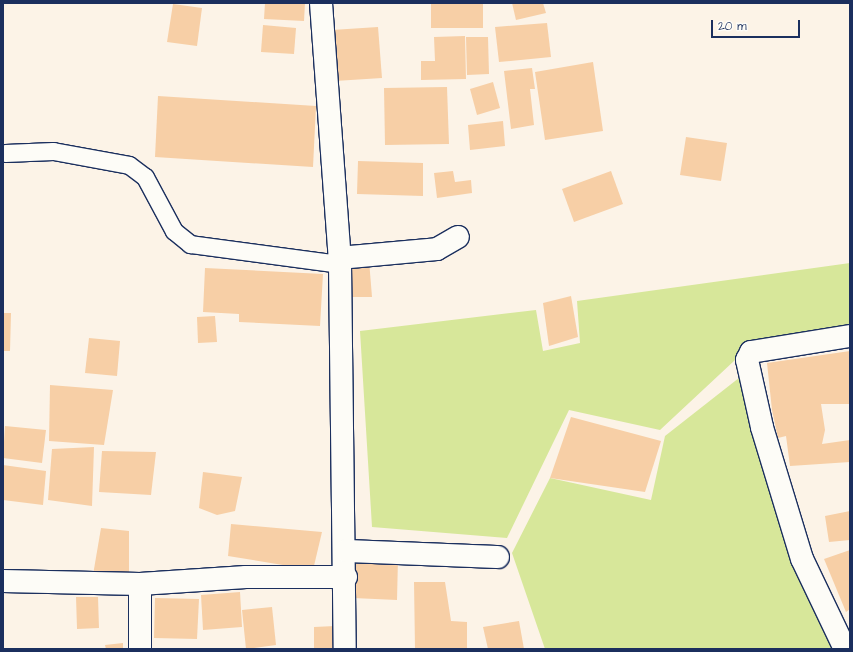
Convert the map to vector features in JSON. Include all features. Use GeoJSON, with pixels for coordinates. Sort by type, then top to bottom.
{"type":"FeatureCollection","features":[{"type":"Feature","properties":{"kind":"street"},"geometry":{"type":"LineString","coordinates":[[321,3],[339,261],[346,551],[345,649]]}},
{"type":"Feature","properties":{"kind":"street"},"geometry":{"type":"LineString","coordinates":[[339,261],[437,249],[458,237]]}},
{"type":"Feature","properties":{"kind":"street"},"geometry":{"type":"LineString","coordinates":[[845,649],[802,559],[762,427],[746,360],[751,352],[850,336]]}},
{"type":"Feature","properties":{"kind":"street"},"geometry":{"type":"LineString","coordinates":[[346,551],[498,557]]}},
{"type":"Feature","properties":{"kind":"street"},"geometry":{"type":"LineString","coordinates":[[3,581],[140,584],[246,578],[346,577]]}},
{"type":"Feature","properties":{"kind":"street"},"geometry":{"type":"LineString","coordinates":[[140,584],[140,649]]}},
{"type":"Feature","properties":{"kind":"lane"},"geometry":{"type":"LineString","coordinates":[[5,153],[53,151],[137,169],[145,177],[174,231],[190,244],[339,261]]}},
{"type":"Feature","properties":{"kind":"green space"},"geometry":{"type":"Polygon","coordinates":[[[850,263],[850,326],[749,347],[660,430],[569,410],[507,538],[372,527],[360,331],[536,310],[543,351],[580,343],[577,301],[850,263]]]}},
{"type":"Feature","properties":{"kind":"green space"},"geometry":{"type":"Polygon","coordinates":[[[744,374],[839,649],[545,649],[512,553],[550,478],[651,500],[665,436],[744,374]]]}},
{"type":"Feature","properties":{"kind":"building"},"geometry":{"type":"Polygon","coordinates":[[[265,3],[305,3],[304,21],[264,19],[265,3]]]}},
{"type":"Feature","properties":{"kind":"building"},"geometry":{"type":"Polygon","coordinates":[[[431,3],[483,3],[483,28],[431,28],[431,3]]]}},
{"type":"Feature","properties":{"kind":"building"},"geometry":{"type":"Polygon","coordinates":[[[512,3],[543,3],[546,13],[516,20],[512,3]]]}},
{"type":"Feature","properties":{"kind":"building"},"geometry":{"type":"Polygon","coordinates":[[[173,4],[202,8],[197,46],[167,42],[173,4]]]}},
{"type":"Feature","properties":{"kind":"building"},"geometry":{"type":"Polygon","coordinates":[[[547,23],[551,57],[499,62],[495,27],[547,23]]]}},
{"type":"Feature","properties":{"kind":"building"},"geometry":{"type":"Polygon","coordinates":[[[263,25],[296,28],[294,54],[261,52],[263,25]]]}},
{"type":"Feature","properties":{"kind":"building"},"geometry":{"type":"Polygon","coordinates":[[[378,27],[382,78],[335,81],[332,30],[378,27]]]}},
{"type":"Feature","properties":{"kind":"building"},"geometry":{"type":"Polygon","coordinates":[[[465,36],[466,79],[421,80],[421,61],[435,61],[434,37],[465,36]]]}},
{"type":"Feature","properties":{"kind":"building"},"geometry":{"type":"Polygon","coordinates":[[[466,37],[488,37],[489,74],[467,75],[466,37]]]}},
{"type":"Feature","properties":{"kind":"building"},"geometry":{"type":"Polygon","coordinates":[[[593,62],[603,131],[545,140],[535,72],[593,62]]]}},
{"type":"Feature","properties":{"kind":"building"},"geometry":{"type":"Polygon","coordinates":[[[532,68],[535,89],[530,89],[534,125],[511,129],[504,71],[532,68]]]}},
{"type":"Feature","properties":{"kind":"building"},"geometry":{"type":"Polygon","coordinates":[[[493,82],[500,108],[477,115],[470,89],[493,82]]]}},
{"type":"Feature","properties":{"kind":"building"},"geometry":{"type":"Polygon","coordinates":[[[447,87],[449,144],[385,145],[384,88],[447,87]]]}},
{"type":"Feature","properties":{"kind":"building"},"geometry":{"type":"Polygon","coordinates":[[[158,96],[316,106],[313,167],[155,157],[158,96]]]}},
{"type":"Feature","properties":{"kind":"building"},"geometry":{"type":"Polygon","coordinates":[[[503,121],[505,146],[470,150],[468,125],[503,121]]]}},
{"type":"Feature","properties":{"kind":"building"},"geometry":{"type":"Polygon","coordinates":[[[686,137],[727,143],[721,181],[680,175],[686,137]]]}},
{"type":"Feature","properties":{"kind":"building"},"geometry":{"type":"Polygon","coordinates":[[[358,161],[423,163],[423,196],[357,194],[358,161]]]}},
{"type":"Feature","properties":{"kind":"building"},"geometry":{"type":"Polygon","coordinates":[[[453,171],[455,182],[471,180],[472,193],[437,198],[434,173],[453,171]]]}},
{"type":"Feature","properties":{"kind":"building"},"geometry":{"type":"Polygon","coordinates":[[[611,171],[623,204],[574,222],[562,189],[611,171]]]}},
{"type":"Feature","properties":{"kind":"building"},"geometry":{"type":"Polygon","coordinates":[[[369,260],[372,297],[352,297],[350,261],[369,260]]]}},
{"type":"Feature","properties":{"kind":"building"},"geometry":{"type":"Polygon","coordinates":[[[205,268],[323,274],[320,326],[239,322],[239,314],[203,312],[205,268]]]}},
{"type":"Feature","properties":{"kind":"building"},"geometry":{"type":"Polygon","coordinates":[[[571,296],[578,337],[549,346],[543,303],[571,296]]]}},
{"type":"Feature","properties":{"kind":"building"},"geometry":{"type":"Polygon","coordinates":[[[3,313],[11,313],[10,351],[3,351],[3,313]]]}},
{"type":"Feature","properties":{"kind":"building"},"geometry":{"type":"Polygon","coordinates":[[[215,316],[217,342],[198,343],[197,317],[215,316]]]}},
{"type":"Feature","properties":{"kind":"building"},"geometry":{"type":"Polygon","coordinates":[[[89,338],[120,341],[117,376],[85,373],[89,338]]]}},
{"type":"Feature","properties":{"kind":"building"},"geometry":{"type":"Polygon","coordinates":[[[850,351],[850,404],[821,404],[825,430],[822,444],[850,440],[850,462],[790,466],[786,436],[778,438],[772,410],[767,363],[850,351]]]}},
{"type":"Feature","properties":{"kind":"building"},"geometry":{"type":"Polygon","coordinates":[[[50,385],[113,390],[104,445],[49,441],[50,385]]]}},
{"type":"Feature","properties":{"kind":"building"},"geometry":{"type":"Polygon","coordinates":[[[571,417],[661,441],[645,492],[550,478],[571,417]]]}},
{"type":"Feature","properties":{"kind":"building"},"geometry":{"type":"Polygon","coordinates":[[[5,426],[46,430],[42,463],[3,458],[5,426]]]}},
{"type":"Feature","properties":{"kind":"building"},"geometry":{"type":"Polygon","coordinates":[[[94,447],[92,506],[48,500],[52,449],[94,447]]]}},
{"type":"Feature","properties":{"kind":"building"},"geometry":{"type":"Polygon","coordinates":[[[102,451],[156,452],[151,495],[99,492],[102,451]]]}},
{"type":"Feature","properties":{"kind":"building"},"geometry":{"type":"Polygon","coordinates":[[[3,465],[46,471],[43,505],[3,500],[3,465]]]}},
{"type":"Feature","properties":{"kind":"building"},"geometry":{"type":"Polygon","coordinates":[[[203,472],[242,477],[235,511],[217,515],[199,508],[203,472]]]}},
{"type":"Feature","properties":{"kind":"building"},"geometry":{"type":"Polygon","coordinates":[[[850,511],[850,540],[829,542],[825,516],[850,511]]]}},
{"type":"Feature","properties":{"kind":"building"},"geometry":{"type":"Polygon","coordinates":[[[231,524],[322,532],[313,570],[228,556],[231,524]]]}},
{"type":"Feature","properties":{"kind":"building"},"geometry":{"type":"Polygon","coordinates":[[[101,528],[129,531],[129,578],[93,575],[101,528]]]}},
{"type":"Feature","properties":{"kind":"building"},"geometry":{"type":"Polygon","coordinates":[[[850,550],[850,609],[846,612],[824,559],[850,550]]]}},
{"type":"Feature","properties":{"kind":"building"},"geometry":{"type":"Polygon","coordinates":[[[354,556],[398,558],[397,600],[353,598],[354,556]]]}},
{"type":"Feature","properties":{"kind":"building"},"geometry":{"type":"Polygon","coordinates":[[[414,582],[445,582],[451,621],[467,622],[467,649],[415,649],[414,582]]]}},
{"type":"Feature","properties":{"kind":"building"},"geometry":{"type":"Polygon","coordinates":[[[240,592],[242,627],[203,630],[201,595],[240,592]]]}},
{"type":"Feature","properties":{"kind":"building"},"geometry":{"type":"Polygon","coordinates":[[[76,597],[98,597],[99,628],[77,629],[76,597]]]}},
{"type":"Feature","properties":{"kind":"building"},"geometry":{"type":"Polygon","coordinates":[[[155,598],[199,599],[197,639],[154,638],[155,598]]]}},
{"type":"Feature","properties":{"kind":"building"},"geometry":{"type":"Polygon","coordinates":[[[272,607],[276,645],[246,649],[242,610],[272,607]]]}},
{"type":"Feature","properties":{"kind":"building"},"geometry":{"type":"Polygon","coordinates":[[[519,621],[524,649],[488,649],[483,627],[519,621]]]}},
{"type":"Feature","properties":{"kind":"building"},"geometry":{"type":"Polygon","coordinates":[[[335,626],[333,649],[314,649],[314,627],[335,626]]]}},
{"type":"Feature","properties":{"kind":"building"},"geometry":{"type":"Polygon","coordinates":[[[123,643],[123,649],[106,649],[105,645],[123,643]]]}}]}
